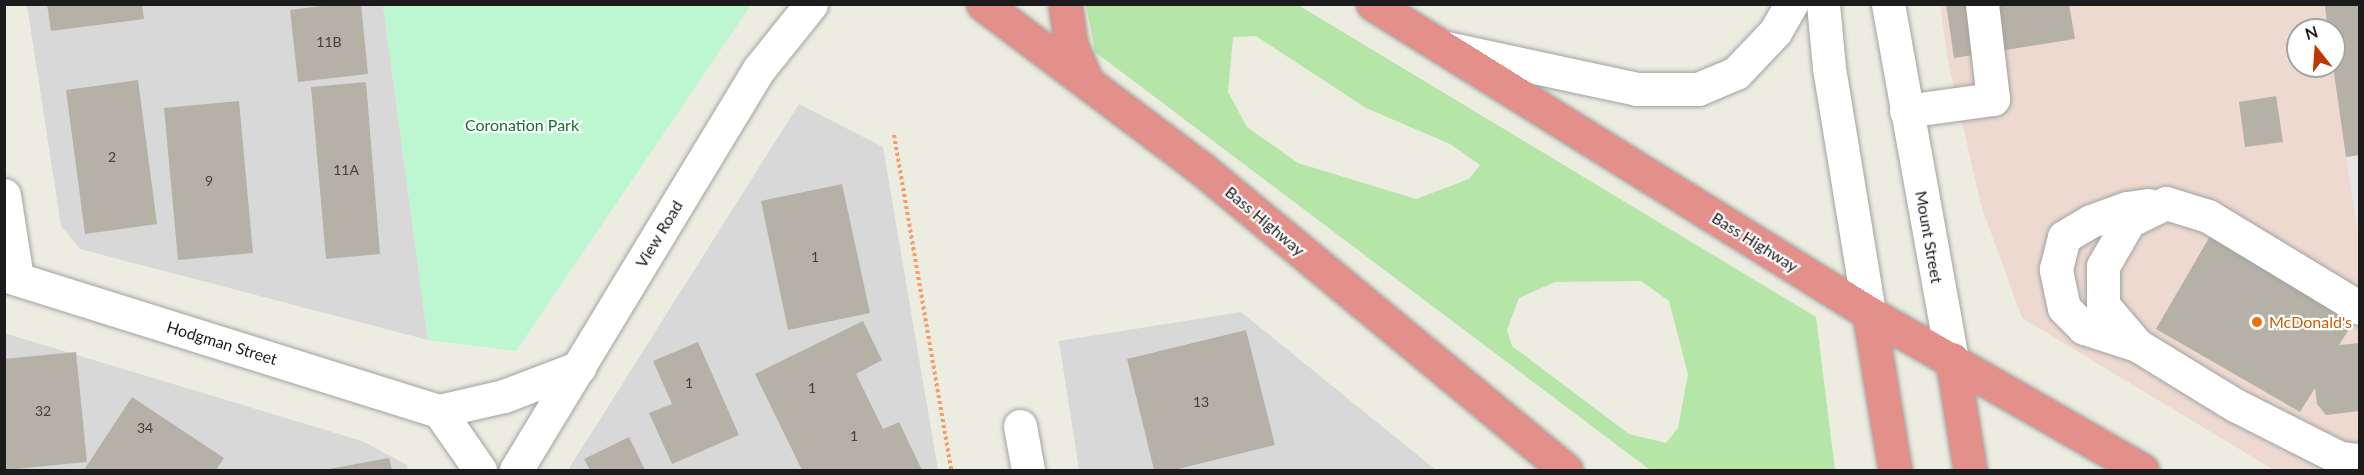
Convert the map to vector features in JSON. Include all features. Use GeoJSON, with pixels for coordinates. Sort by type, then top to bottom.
{"type":"FeatureCollection","features":[{"type":"Feature","properties":{"kind":"highway","name":"Bass Highway"},"geometry":{"type":"LineString","coordinates":[[983,4],[1202,169],[1566,471]]}},
{"type":"Feature","properties":{"kind":"highway"},"geometry":{"type":"LineString","coordinates":[[1065,4],[1071,45],[1088,83]]}},
{"type":"Feature","properties":{"kind":"highway","name":"Bass Highway"},"geometry":{"type":"LineString","coordinates":[[1373,4],[1869,314],[1952,359],[2142,471]]}},
{"type":"Feature","properties":{"kind":"highway"},"geometry":{"type":"LineString","coordinates":[[1869,314],[1895,471]]}},
{"type":"Feature","properties":{"kind":"highway","name":"Mount Street"},"geometry":{"type":"LineString","coordinates":[[1952,359],[1971,471]]}},
{"type":"Feature","properties":{"kind":"street","name":"View Road"},"geometry":{"type":"LineString","coordinates":[[516,471],[759,69],[811,4]]}},
{"type":"Feature","properties":{"kind":"street"},"geometry":{"type":"LineString","coordinates":[[1446,48],[1637,89],[1698,89],[1737,73],[1775,32],[1791,4]]}},
{"type":"Feature","properties":{"kind":"street"},"geometry":{"type":"LineString","coordinates":[[1822,4],[1829,68],[1869,314]]}},
{"type":"Feature","properties":{"kind":"street","name":"Mount Street"},"geometry":{"type":"LineString","coordinates":[[1888,4],[1952,359]]}},
{"type":"Feature","properties":{"kind":"street"},"geometry":{"type":"LineString","coordinates":[[1906,111],[1993,99],[1983,4]]}},
{"type":"Feature","properties":{"kind":"street"},"geometry":{"type":"LineString","coordinates":[[4,195],[11,277]]}},
{"type":"Feature","properties":{"kind":"street"},"geometry":{"type":"LineString","coordinates":[[2137,345],[2103,305],[2103,266],[2129,221],[2166,202]]}},
{"type":"Feature","properties":{"kind":"street"},"geometry":{"type":"LineString","coordinates":[[2360,308],[2208,216],[2166,202],[2127,208],[2064,237],[2056,269],[2064,308],[2084,328],[2137,345],[2235,405],[2340,458],[2360,460]]}},
{"type":"Feature","properties":{"kind":"street","name":"Hodgman Street"},"geometry":{"type":"LineString","coordinates":[[11,277],[439,411]]}},
{"type":"Feature","properties":{"kind":"street"},"geometry":{"type":"LineString","coordinates":[[480,471],[439,411],[504,396],[580,367]]}},
{"type":"Feature","properties":{"kind":"street"},"geometry":{"type":"LineString","coordinates":[[1020,426],[1028,471]]}},
{"type":"Feature","properties":{"kind":"path"},"geometry":{"type":"LineString","coordinates":[[894,135],[951,471]]}},
{"type":"Feature","properties":{"kind":"shaded area"},"geometry":{"type":"Polygon","coordinates":[[[27,5],[383,5],[428,340],[80,249],[61,226],[27,5]]]}},
{"type":"Feature","properties":{"kind":"shaded area"},"geometry":{"type":"Polygon","coordinates":[[[1940,5],[2359,5],[2359,470],[2274,470],[2022,318],[1981,205],[1948,61],[1940,5]]]}},
{"type":"Feature","properties":{"kind":"shaded area"},"geometry":{"type":"Polygon","coordinates":[[[799,104],[883,147],[938,470],[568,470],[799,104]]]}},
{"type":"Feature","properties":{"kind":"shaded area"},"geometry":{"type":"Polygon","coordinates":[[[2359,155],[2359,238],[2346,157],[2359,155]]]}},
{"type":"Feature","properties":{"kind":"shaded area"},"geometry":{"type":"Polygon","coordinates":[[[1241,312],[1436,470],[1079,470],[1059,341],[1241,312]]]}},
{"type":"Feature","properties":{"kind":"shaded area"},"geometry":{"type":"Polygon","coordinates":[[[4,333],[362,441],[407,465],[408,470],[5,470],[4,333]]]}},
{"type":"Feature","properties":{"kind":"green space"},"geometry":{"type":"Polygon","coordinates":[[[1086,4],[1298,5],[1816,317],[1835,470],[1650,470],[1095,52],[1086,4]],[[1256,36],[1233,37],[1228,92],[1247,127],[1298,163],[1416,199],[1469,179],[1480,165],[1450,144],[1366,108],[1256,36]],[[1641,281],[1555,282],[1519,298],[1507,330],[1512,346],[1629,434],[1666,443],[1678,428],[1688,374],[1669,301],[1641,281]]]}},
{"type":"Feature","properties":{"kind":"green space","name":"Coronation Park"},"geometry":{"type":"Polygon","coordinates":[[[383,5],[751,5],[516,351],[428,340],[383,5]]]}},
{"type":"Feature","properties":{"kind":"building"},"geometry":{"type":"Polygon","coordinates":[[[47,4],[142,4],[144,19],[51,31],[47,4]]]}},
{"type":"Feature","properties":{"kind":"building"},"geometry":{"type":"Polygon","coordinates":[[[337,4],[361,4],[368,74],[298,82],[290,10],[337,4]]]}},
{"type":"Feature","properties":{"kind":"building"},"geometry":{"type":"Polygon","coordinates":[[[1946,4],[2069,4],[2075,39],[1954,58],[1946,4]]]}},
{"type":"Feature","properties":{"kind":"building"},"geometry":{"type":"Polygon","coordinates":[[[2360,4],[2360,155],[2346,157],[2335,78],[2346,78],[2346,18],[2326,18],[2325,6],[2360,4]]]}},
{"type":"Feature","properties":{"kind":"building"},"geometry":{"type":"Polygon","coordinates":[[[138,80],[157,224],[85,234],[66,90],[138,80]]]}},
{"type":"Feature","properties":{"kind":"building"},"geometry":{"type":"Polygon","coordinates":[[[366,82],[380,254],[326,259],[311,87],[366,82]]]}},
{"type":"Feature","properties":{"kind":"building"},"geometry":{"type":"Polygon","coordinates":[[[2276,96],[2283,142],[2245,147],[2239,102],[2276,96]]]}},
{"type":"Feature","properties":{"kind":"building"},"geometry":{"type":"Polygon","coordinates":[[[239,101],[253,253],[178,260],[164,108],[239,101]]]}},
{"type":"Feature","properties":{"kind":"building"},"geometry":{"type":"Polygon","coordinates":[[[842,184],[870,313],[788,330],[761,201],[842,184]]]}},
{"type":"Feature","properties":{"kind":"building","name":"McDonald's"},"geometry":{"type":"Polygon","coordinates":[[[2213,231],[2358,315],[2339,345],[2360,343],[2360,411],[2326,415],[2317,404],[2315,388],[2300,412],[2156,329],[2213,231]]]}},
{"type":"Feature","properties":{"kind":"building"},"geometry":{"type":"Polygon","coordinates":[[[863,321],[882,360],[856,374],[883,429],[899,422],[922,470],[802,470],[755,374],[863,321]]]}},
{"type":"Feature","properties":{"kind":"building"},"geometry":{"type":"Polygon","coordinates":[[[1246,330],[1275,445],[1174,470],[1154,470],[1127,359],[1246,330]]]}},
{"type":"Feature","properties":{"kind":"building"},"geometry":{"type":"Polygon","coordinates":[[[698,342],[739,435],[672,464],[649,413],[672,404],[653,361],[698,342]]]}},
{"type":"Feature","properties":{"kind":"building"},"geometry":{"type":"Polygon","coordinates":[[[76,352],[87,462],[4,470],[4,359],[76,352]]]}},
{"type":"Feature","properties":{"kind":"building"},"geometry":{"type":"Polygon","coordinates":[[[132,397],[224,458],[216,470],[84,470],[132,397]]]}},
{"type":"Feature","properties":{"kind":"building"},"geometry":{"type":"Polygon","coordinates":[[[629,437],[645,470],[590,470],[584,459],[629,437]]]}},
{"type":"Feature","properties":{"kind":"building"},"geometry":{"type":"Polygon","coordinates":[[[389,458],[392,470],[329,470],[329,469],[389,458]]]}},
{"type":"Feature","properties":{"kind":"place","name":"McDonald's"},"geometry":{"type":"Point","coordinates":[2257,322]}}]}
